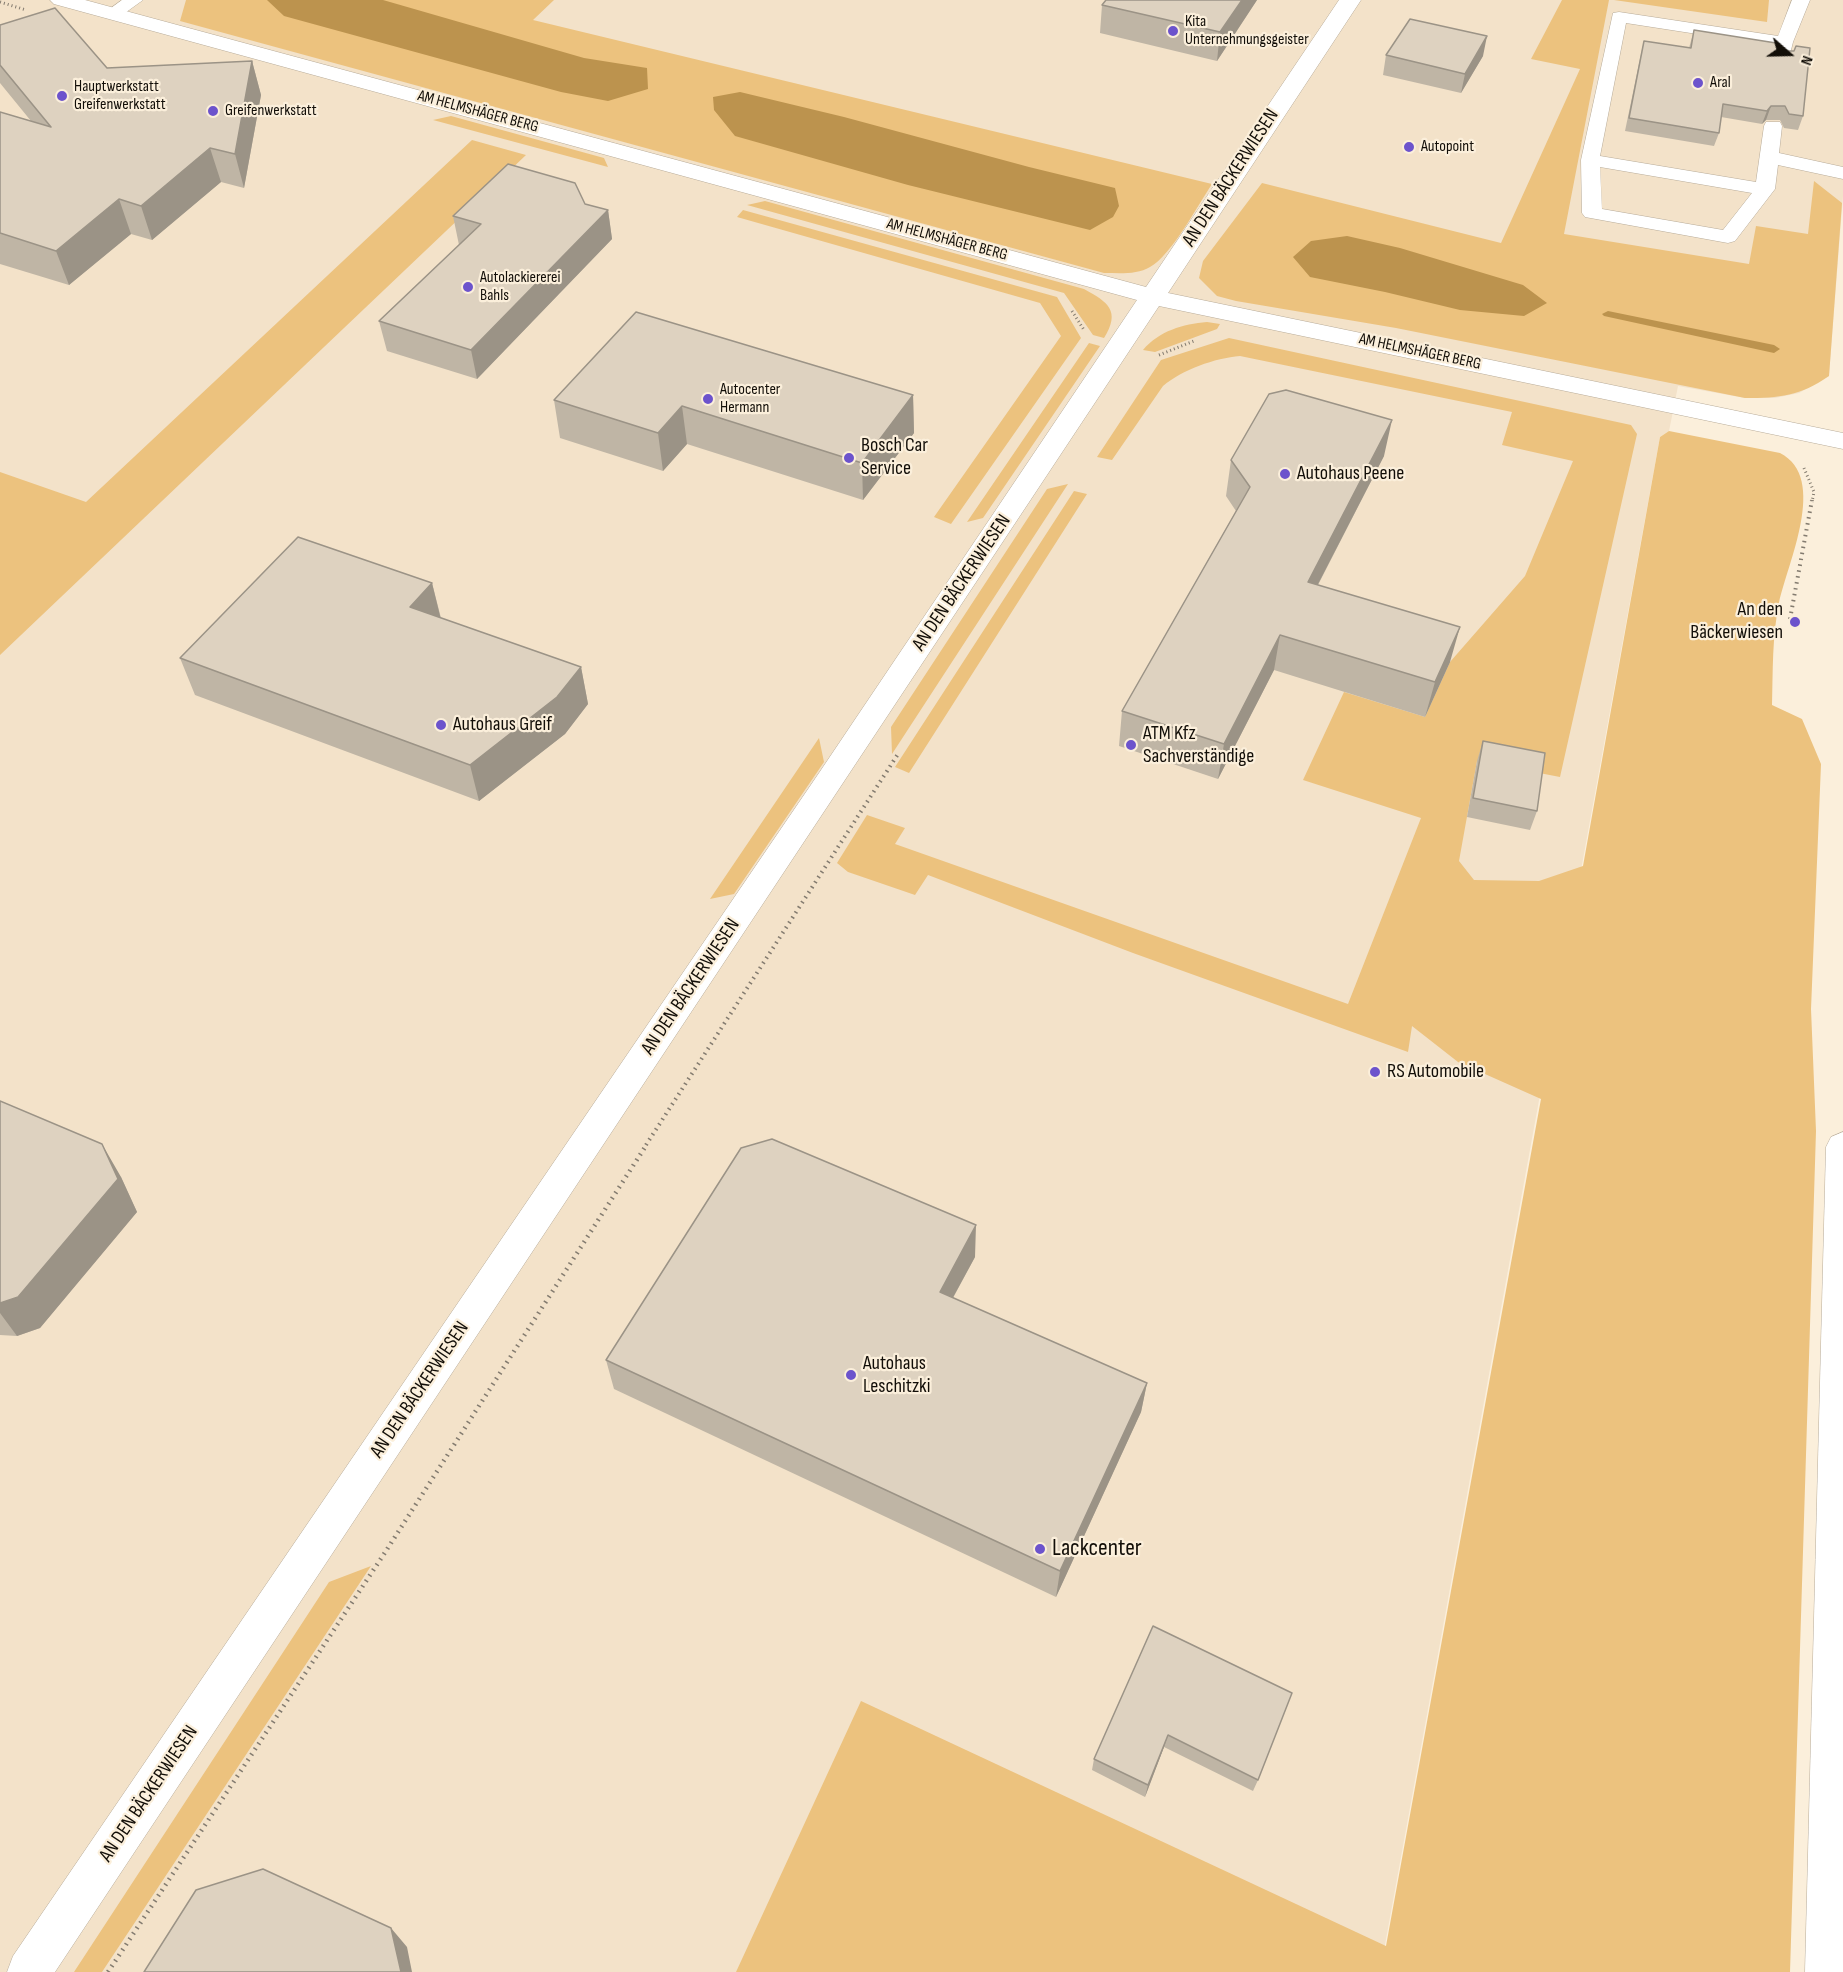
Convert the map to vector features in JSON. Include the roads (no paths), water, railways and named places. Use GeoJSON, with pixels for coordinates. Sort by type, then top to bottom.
{"type":"FeatureCollection","features":[{"type":"Feature","properties":{"kind":"street","name":"AM HELMSHÄGER BERG"},"geometry":{"type":"LineString","coordinates":[[61,0],[1153,297],[1843,441]]}},
{"type":"Feature","properties":{"kind":"street","name":"AN DEN BÄCKERWIESEN"},"geometry":{"type":"LineString","coordinates":[[29,1972],[1350,0]]}},
{"type":"Feature","properties":{"kind":"street"},"geometry":{"type":"LineString","coordinates":[[1827,1972],[1843,1147]]}},
{"type":"Feature","properties":{"kind":"lane"},"geometry":{"type":"LineString","coordinates":[[112,14],[134,0]]}},
{"type":"Feature","properties":{"kind":"lane"},"geometry":{"type":"LineString","coordinates":[[1773,126],[1765,189],[1728,237],[1592,213],[1590,160],[1619,17],[1783,50],[1800,0]]}},
{"type":"Feature","properties":{"kind":"lane"},"geometry":{"type":"LineString","coordinates":[[1768,157],[1843,173]]}},
{"type":"Feature","properties":{"kind":"lane"},"geometry":{"type":"LineString","coordinates":[[1590,160],[1765,189]]}},
{"type":"Feature","properties":{"kind":"waterway"},"geometry":{"type":"LineString","coordinates":[[1608,314],[1774,349]]}},
{"type":"Feature","properties":{"kind":"place","name":"Kita Unternehmungsgeister"},"geometry":{"type":"Point","coordinates":[1173,31]}},
{"type":"Feature","properties":{"kind":"place","name":"Aral"},"geometry":{"type":"Point","coordinates":[1698,83]}},
{"type":"Feature","properties":{"kind":"place","name":"Hauptwerkstatt Greifenwerkstatt"},"geometry":{"type":"Point","coordinates":[62,96]}},
{"type":"Feature","properties":{"kind":"place","name":"Greifenwerkstatt"},"geometry":{"type":"Point","coordinates":[213,111]}},
{"type":"Feature","properties":{"kind":"place","name":"Autopoint"},"geometry":{"type":"Point","coordinates":[1409,147]}},
{"type":"Feature","properties":{"kind":"place","name":"Autolackiererei Bahls"},"geometry":{"type":"Point","coordinates":[468,287]}},
{"type":"Feature","properties":{"kind":"place","name":"Autocenter Hermann"},"geometry":{"type":"Point","coordinates":[708,399]}},
{"type":"Feature","properties":{"kind":"place","name":"Bosch Car Service"},"geometry":{"type":"Point","coordinates":[849,458]}},
{"type":"Feature","properties":{"kind":"place","name":"Autohaus Peene"},"geometry":{"type":"Point","coordinates":[1285,474]}},
{"type":"Feature","properties":{"kind":"place","name":"An den Bäckerwiesen"},"geometry":{"type":"Point","coordinates":[1795,622]}},
{"type":"Feature","properties":{"kind":"place","name":"Autohaus Greif"},"geometry":{"type":"Point","coordinates":[441,725]}},
{"type":"Feature","properties":{"kind":"place","name":"ATM Kfz Sachverständige"},"geometry":{"type":"Point","coordinates":[1131,745]}},
{"type":"Feature","properties":{"kind":"place","name":"RS Automobile"},"geometry":{"type":"Point","coordinates":[1375,1072]}},
{"type":"Feature","properties":{"kind":"place","name":"Autohaus Leschitzki"},"geometry":{"type":"Point","coordinates":[851,1375]}},
{"type":"Feature","properties":{"kind":"place","name":"Lackcenter"},"geometry":{"type":"Point","coordinates":[1040,1549]}}]}
